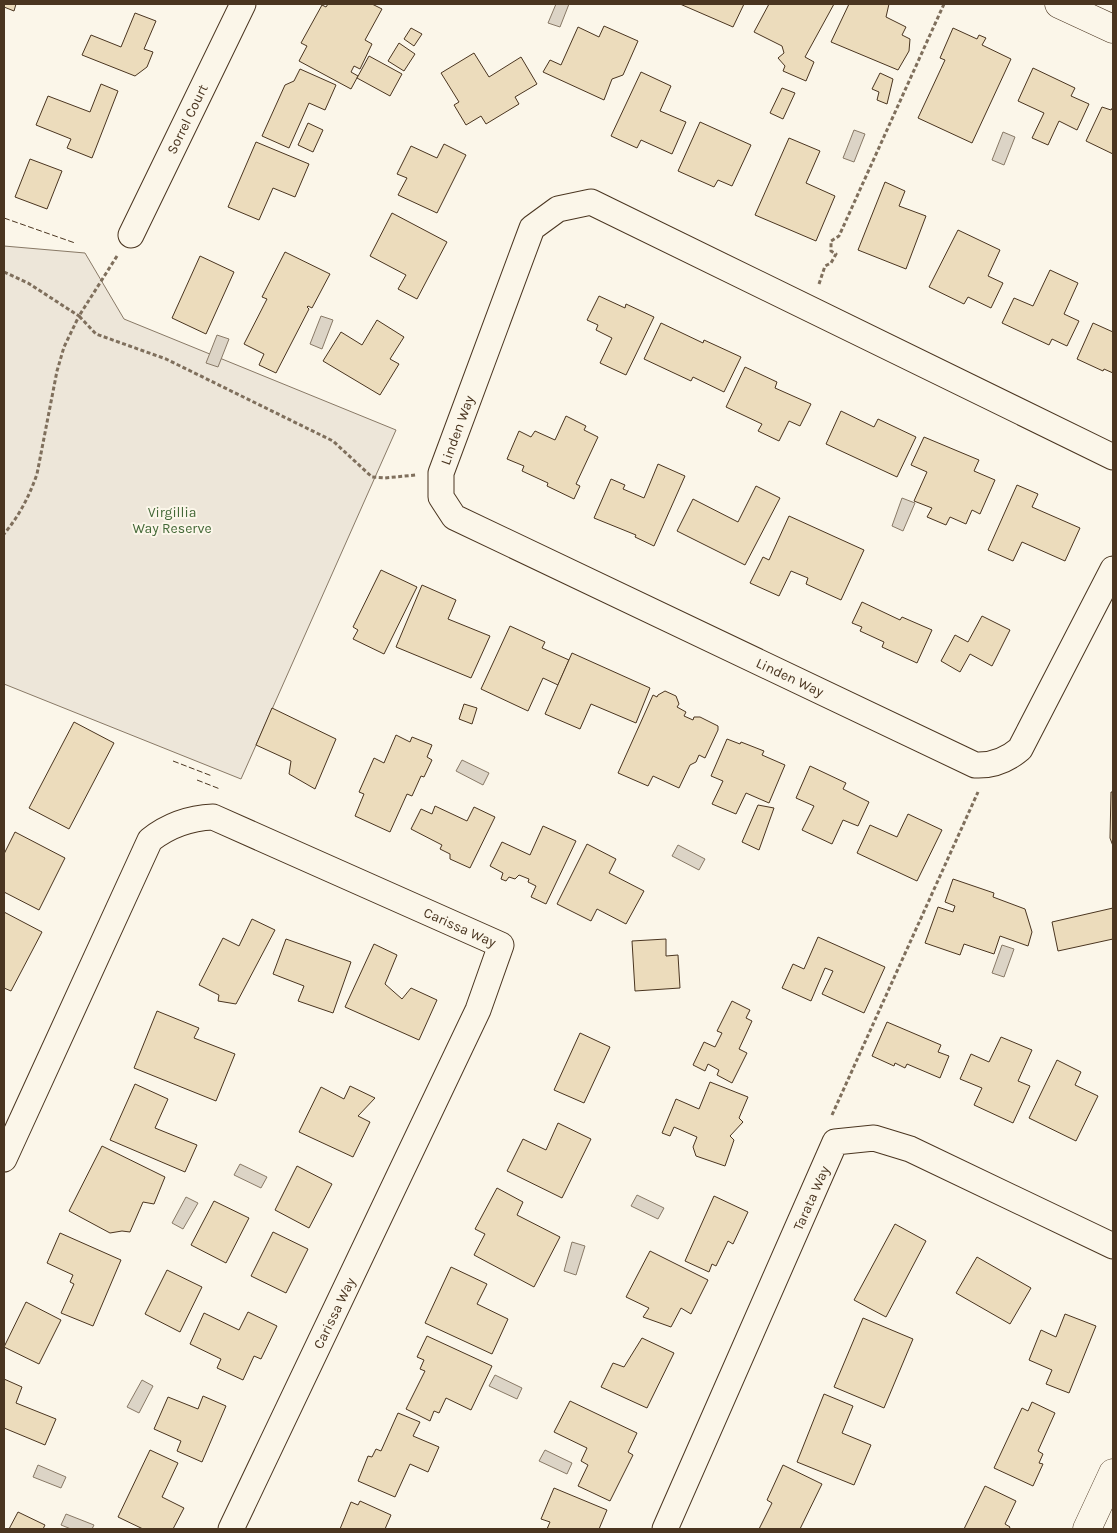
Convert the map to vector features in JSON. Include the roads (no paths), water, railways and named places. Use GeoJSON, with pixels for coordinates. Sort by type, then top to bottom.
{"type":"FeatureCollection","features":[{"type":"Feature","properties":{"kind":"street","name":"Sorrel Court"},"geometry":{"type":"LineString","coordinates":[[131,235],[243,4]]}},
{"type":"Feature","properties":{"kind":"street"},"geometry":{"type":"LineString","coordinates":[[1059,4],[1113,29]]}},
{"type":"Feature","properties":{"kind":"street","name":"Linden Way"},"geometry":{"type":"LineString","coordinates":[[1113,457],[591,202],[558,209],[532,228],[441,473],[441,497],[454,517],[975,765],[1006,760],[1020,749],[1113,568]]}},
{"type":"Feature","properties":{"kind":"street","name":"Carissa Way"},"geometry":{"type":"LineString","coordinates":[[4,1158],[150,840],[162,831],[179,823],[196,818],[213,817],[501,945],[478,1010],[231,1529]]}},
{"type":"Feature","properties":{"kind":"street","name":"Tarata Way"},"geometry":{"type":"LineString","coordinates":[[665,1529],[835,1142],[874,1138],[910,1149],[1113,1246]]}},
{"type":"Feature","properties":{"kind":"street"},"geometry":{"type":"LineString","coordinates":[[1087,1529],[1113,1473]]}},
{"type":"Feature","properties":{"kind":"park label","name":"Virgillia Way Reserve"},"geometry":{"type":"Point","coordinates":[172,520]}}]}
